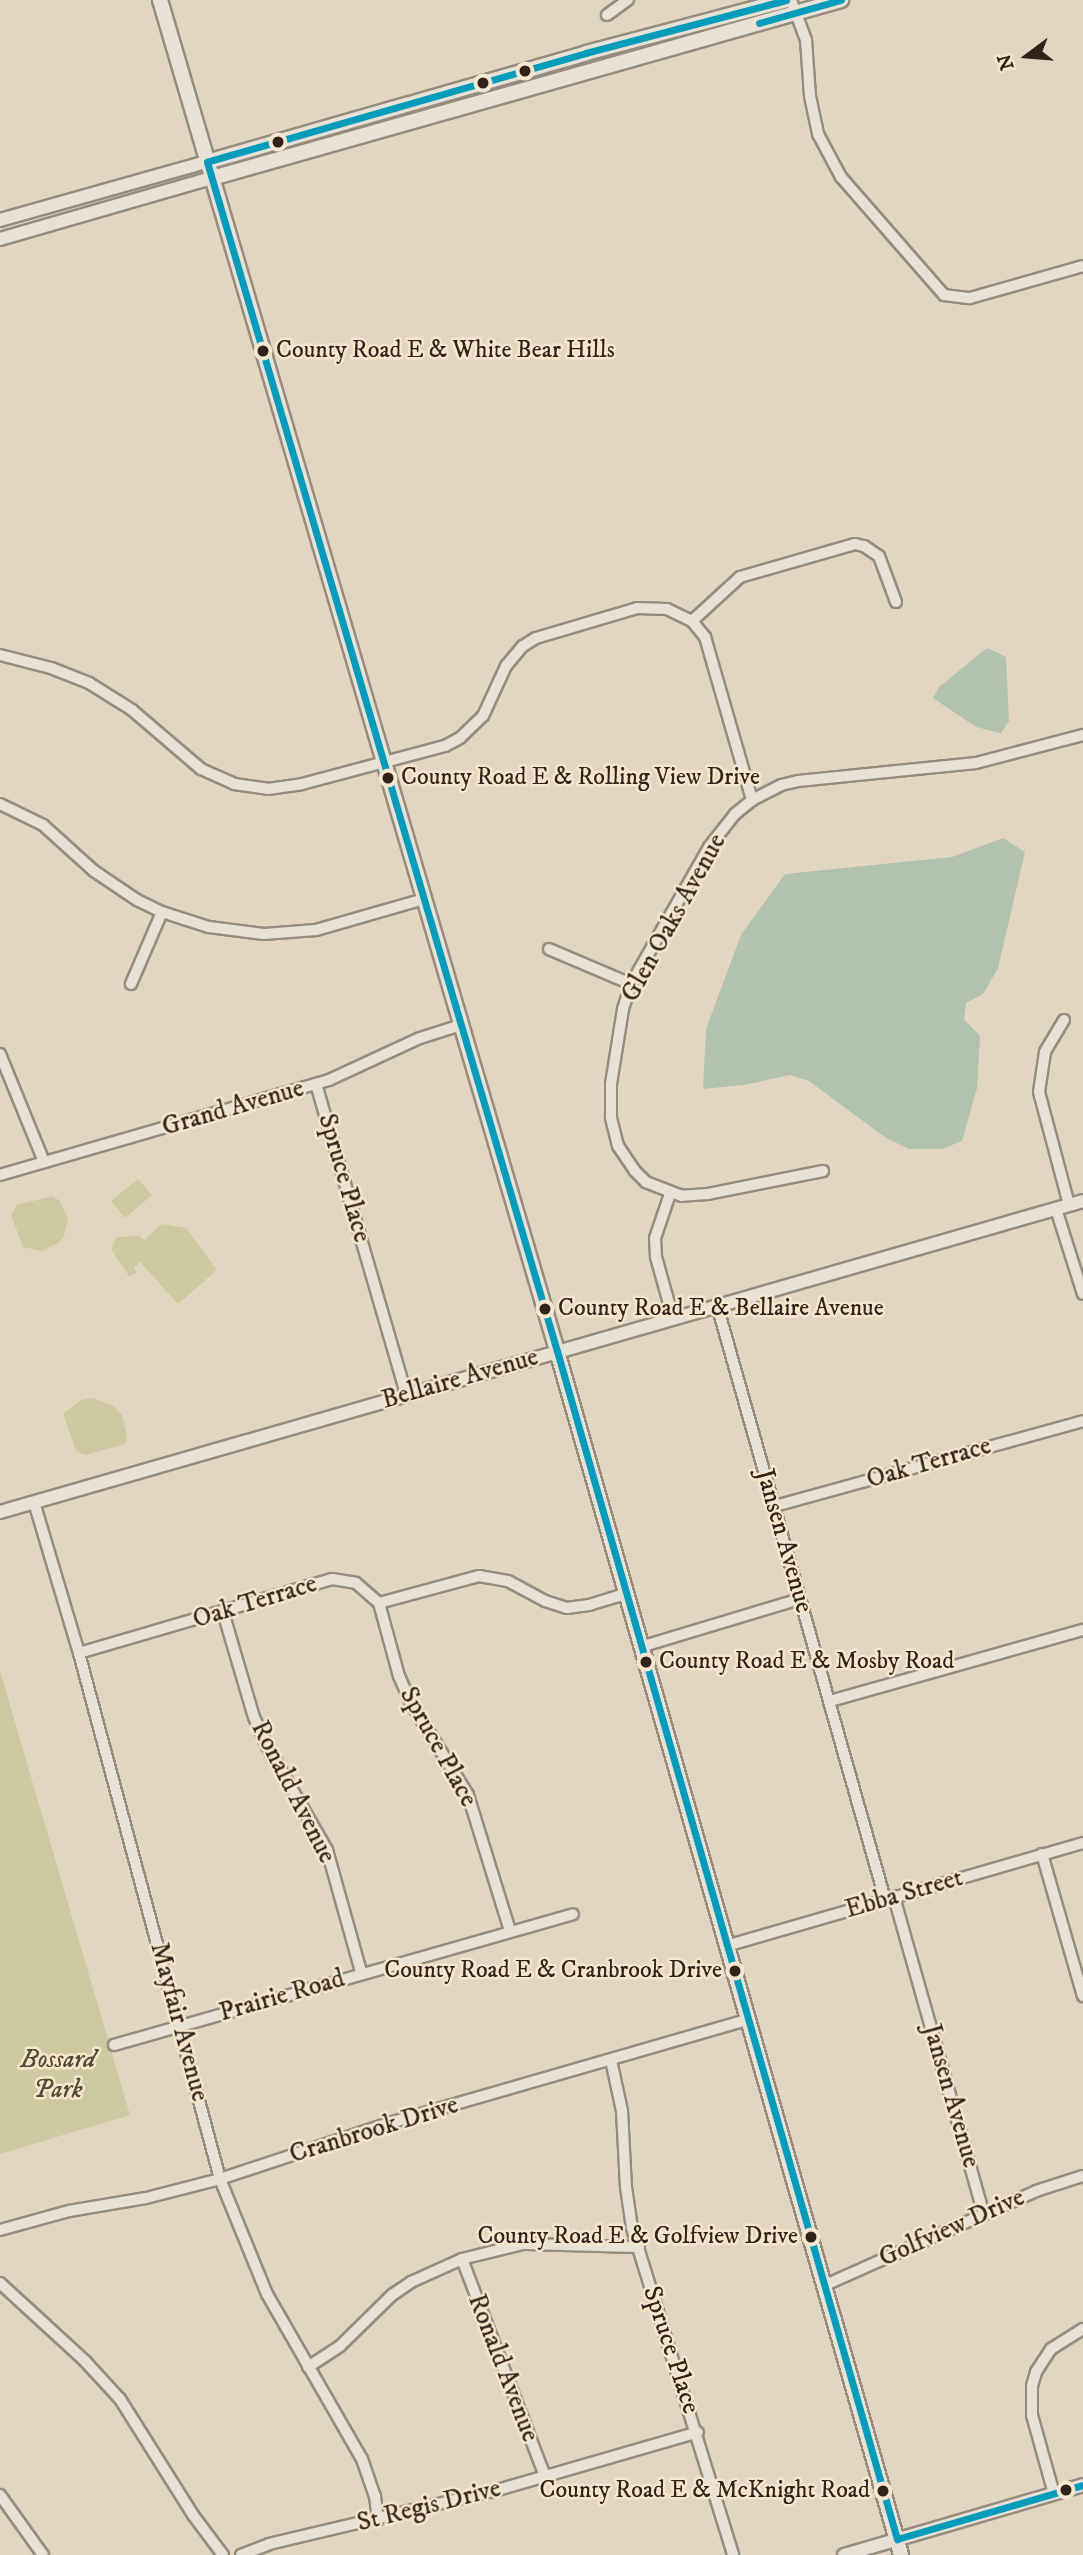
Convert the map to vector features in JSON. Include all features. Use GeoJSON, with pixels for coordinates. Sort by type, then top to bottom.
{"type":"FeatureCollection","features":[{"type":"Feature","properties":{"kind":"main road"},"geometry":{"type":"LineString","coordinates":[[160,0],[556,1351],[901,2555]]}},
{"type":"Feature","properties":{"kind":"main road"},"geometry":{"type":"LineString","coordinates":[[207,162],[598,50],[791,4],[841,0]]}},
{"type":"Feature","properties":{"kind":"main road"},"geometry":{"type":"LineString","coordinates":[[212,178],[791,4]]}},
{"type":"Feature","properties":{"kind":"street"},"geometry":{"type":"LineString","coordinates":[[607,15],[628,0]]}},
{"type":"Feature","properties":{"kind":"street"},"geometry":{"type":"LineString","coordinates":[[791,4],[806,40],[810,96],[818,134],[841,177],[944,295],[970,298],[1083,266]]}},
{"type":"Feature","properties":{"kind":"street"},"geometry":{"type":"LineString","coordinates":[[0,220],[207,162]]}},
{"type":"Feature","properties":{"kind":"street"},"geometry":{"type":"LineString","coordinates":[[0,239],[212,178]]}},
{"type":"Feature","properties":{"kind":"street"},"geometry":{"type":"LineString","coordinates":[[692,621],[740,577],[855,544],[873,550],[879,556],[896,602]]}},
{"type":"Feature","properties":{"kind":"street"},"geometry":{"type":"LineString","coordinates":[[0,655],[51,668],[89,683],[132,710],[201,769],[234,784],[285,788],[383,760],[445,746],[472,729],[492,702],[506,666],[523,646],[536,638],[637,608],[667,609],[692,621],[708,648],[752,800]]}},
{"type":"Feature","properties":{"kind":"street","name":"Glen Oaks Avenue"},"geometry":{"type":"LineString","coordinates":[[670,1194],[646,1182],[625,1159],[613,1132],[612,1067],[621,1018],[631,984],[709,847],[736,814],[752,800],[781,785],[798,781],[976,764],[1083,734]]}},
{"type":"Feature","properties":{"kind":"street"},"geometry":{"type":"LineString","coordinates":[[0,804],[43,825],[115,886],[162,912],[209,928],[236,932],[288,933],[343,923],[424,899]]}},
{"type":"Feature","properties":{"kind":"street"},"geometry":{"type":"LineString","coordinates":[[131,984],[162,912]]}},
{"type":"Feature","properties":{"kind":"street"},"geometry":{"type":"LineString","coordinates":[[550,949],[631,984]]}},
{"type":"Feature","properties":{"kind":"street"},"geometry":{"type":"LineString","coordinates":[[1064,1020],[1045,1052],[1039,1092],[1083,1294]]}},
{"type":"Feature","properties":{"kind":"street","name":"Grand Avenue"},"geometry":{"type":"LineString","coordinates":[[0,1175],[316,1084],[352,1072],[420,1038],[461,1025]]}},
{"type":"Feature","properties":{"kind":"street"},"geometry":{"type":"LineString","coordinates":[[0,1054],[44,1162]]}},
{"type":"Feature","properties":{"kind":"street","name":"Spruce Place"},"geometry":{"type":"LineString","coordinates":[[316,1084],[406,1394]]}},
{"type":"Feature","properties":{"kind":"street"},"geometry":{"type":"LineString","coordinates":[[673,1318],[656,1257],[655,1238],[670,1194],[694,1197],[823,1171]]}},
{"type":"Feature","properties":{"kind":"street","name":"Bellaire Avenue"},"geometry":{"type":"LineString","coordinates":[[0,1512],[1083,1201]]}},
{"type":"Feature","properties":{"kind":"street","name":"Jansen Avenue"},"geometry":{"type":"LineString","coordinates":[[716,1305],[830,1701],[984,2214]]}},
{"type":"Feature","properties":{"kind":"street","name":"Oak Terrace"},"geometry":{"type":"LineString","coordinates":[[775,1506],[1066,1423],[1083,1421]]}},
{"type":"Feature","properties":{"kind":"street","name":"Mayfair Avenue"},"geometry":{"type":"LineString","coordinates":[[34,1502],[79,1653],[220,2179],[267,2294],[362,2459],[375,2496],[378,2520]]}},
{"type":"Feature","properties":{"kind":"street"},"geometry":{"type":"LineString","coordinates":[[379,1603],[479,1576],[508,1581],[545,1601],[567,1608],[589,1605],[625,1594]]}},
{"type":"Feature","properties":{"kind":"street","name":"Oak Terrace"},"geometry":{"type":"LineString","coordinates":[[79,1653],[332,1579],[356,1583],[379,1603]]}},
{"type":"Feature","properties":{"kind":"street"},"geometry":{"type":"LineString","coordinates":[[640,1647],[800,1599]]}},
{"type":"Feature","properties":{"kind":"street","name":"Spruce Place"},"geometry":{"type":"LineString","coordinates":[[379,1603],[399,1675],[411,1703],[468,1795],[510,1931]]}},
{"type":"Feature","properties":{"kind":"street","name":"Ronald Avenue"},"geometry":{"type":"LineString","coordinates":[[223,1612],[254,1717],[267,1746],[327,1850],[362,1972]]}},
{"type":"Feature","properties":{"kind":"street"},"geometry":{"type":"LineString","coordinates":[[830,1701],[1083,1630]]}},
{"type":"Feature","properties":{"kind":"street","name":"Ebba Street"},"geometry":{"type":"LineString","coordinates":[[726,1946],[1083,1843]]}},
{"type":"Feature","properties":{"kind":"street"},"geometry":{"type":"LineString","coordinates":[[1042,1854],[1083,1997]]}},
{"type":"Feature","properties":{"kind":"street","name":"Prairie Road"},"geometry":{"type":"LineString","coordinates":[[114,2045],[362,1972],[573,1914]]}},
{"type":"Feature","properties":{"kind":"street","name":"Cranbrook Drive"},"geometry":{"type":"LineString","coordinates":[[0,2230],[69,2211],[146,2198],[220,2179],[386,2124],[747,2020]]}},
{"type":"Feature","properties":{"kind":"street","name":"Spruce Place"},"geometry":{"type":"LineString","coordinates":[[611,2060],[622,2111],[629,2213],[698,2432],[733,2555]]}},
{"type":"Feature","properties":{"kind":"street","name":"Golfview Drive"},"geometry":{"type":"LineString","coordinates":[[823,2286],[1036,2191],[1083,2176]]}},
{"type":"Feature","properties":{"kind":"street"},"geometry":{"type":"LineString","coordinates":[[308,2367],[340,2346],[401,2288],[462,2259],[523,2244],[639,2247]]}},
{"type":"Feature","properties":{"kind":"street","name":"Ronald Avenue"},"geometry":{"type":"LineString","coordinates":[[462,2259],[545,2476]]}},
{"type":"Feature","properties":{"kind":"street"},"geometry":{"type":"LineString","coordinates":[[0,2283],[85,2361],[120,2399],[193,2515],[223,2555]]}},
{"type":"Feature","properties":{"kind":"street"},"geometry":{"type":"LineString","coordinates":[[1054,2494],[1032,2415],[1032,2386],[1039,2366],[1051,2349],[1083,2329]]}},
{"type":"Feature","properties":{"kind":"street","name":"St Regis Drive"},"geometry":{"type":"LineString","coordinates":[[241,2555],[269,2544],[378,2520],[698,2432]]}},
{"type":"Feature","properties":{"kind":"street"},"geometry":{"type":"LineString","coordinates":[[844,2555],[1083,2485]]}},
{"type":"Feature","properties":{"kind":"street"},"geometry":{"type":"LineString","coordinates":[[0,2495],[43,2555]]}},
{"type":"Feature","properties":{"kind":"green space"},"geometry":{"type":"Polygon","coordinates":[[[138,1179],[152,1195],[125,1218],[111,1201],[138,1179]]]}},
{"type":"Feature","properties":{"kind":"green space"},"geometry":{"type":"Polygon","coordinates":[[[52,1196],[60,1201],[68,1218],[64,1236],[58,1243],[42,1251],[23,1247],[11,1215],[17,1205],[52,1196]]]}},
{"type":"Feature","properties":{"kind":"green space"},"geometry":{"type":"Polygon","coordinates":[[[162,1224],[186,1228],[217,1270],[178,1304],[140,1262],[134,1267],[137,1273],[129,1276],[111,1249],[117,1237],[139,1236],[144,1240],[162,1224]]]}},
{"type":"Feature","properties":{"kind":"green space"},"geometry":{"type":"Polygon","coordinates":[[[93,1398],[114,1406],[122,1415],[127,1437],[125,1444],[85,1455],[76,1451],[63,1414],[81,1400],[93,1398]]]}},
{"type":"Feature","properties":{"kind":"green space","name":"Bossard Park"},"geometry":{"type":"Polygon","coordinates":[[[0,1671],[130,2115],[0,2154],[0,1671]]]}},
{"type":"Feature","properties":{"kind":"shaded area"},"geometry":{"type":"Polygon","coordinates":[[[987,648],[1006,657],[1009,721],[1001,733],[976,727],[933,698],[939,687],[987,648]]]}},
{"type":"Feature","properties":{"kind":"shaded area"},"geometry":{"type":"Polygon","coordinates":[[[1003,838],[1025,852],[998,968],[983,994],[966,1003],[964,1019],[980,1036],[977,1088],[962,1141],[942,1149],[909,1149],[886,1138],[809,1081],[790,1075],[744,1085],[703,1089],[706,1029],[741,935],[785,874],[952,857],[1003,838]]]}},
{"type":"Feature","properties":{"kind":"transit line"},"geometry":{"type":"LineString","coordinates":[[786,0],[586,53],[207,162],[557,1351],[897,2539]]}},
{"type":"Feature","properties":{"kind":"transit line"},"geometry":{"type":"LineString","coordinates":[[759,23],[841,0]]}},
{"type":"Feature","properties":{"kind":"transit line"},"geometry":{"type":"LineString","coordinates":[[897,2539],[1083,2485]]}},
{"type":"Feature","properties":{"kind":"place","name":"County Road E & White Bear Hills"},"geometry":{"type":"Point","coordinates":[263,351]}},
{"type":"Feature","properties":{"kind":"place","name":"County Road E & Rolling View Drive"},"geometry":{"type":"Point","coordinates":[388,778]}},
{"type":"Feature","properties":{"kind":"place","name":"County Road E & Bellaire Avenue"},"geometry":{"type":"Point","coordinates":[545,1309]}},
{"type":"Feature","properties":{"kind":"place","name":"County Road E & Mosby Road"},"geometry":{"type":"Point","coordinates":[646,1662]}},
{"type":"Feature","properties":{"kind":"place","name":"County Road E & Cranbrook Drive"},"geometry":{"type":"Point","coordinates":[735,1971]}},
{"type":"Feature","properties":{"kind":"place","name":"County Road E & Golfview Drive"},"geometry":{"type":"Point","coordinates":[811,2237]}},
{"type":"Feature","properties":{"kind":"place","name":"County Road E & McKnight Road"},"geometry":{"type":"Point","coordinates":[883,2491]}}]}
